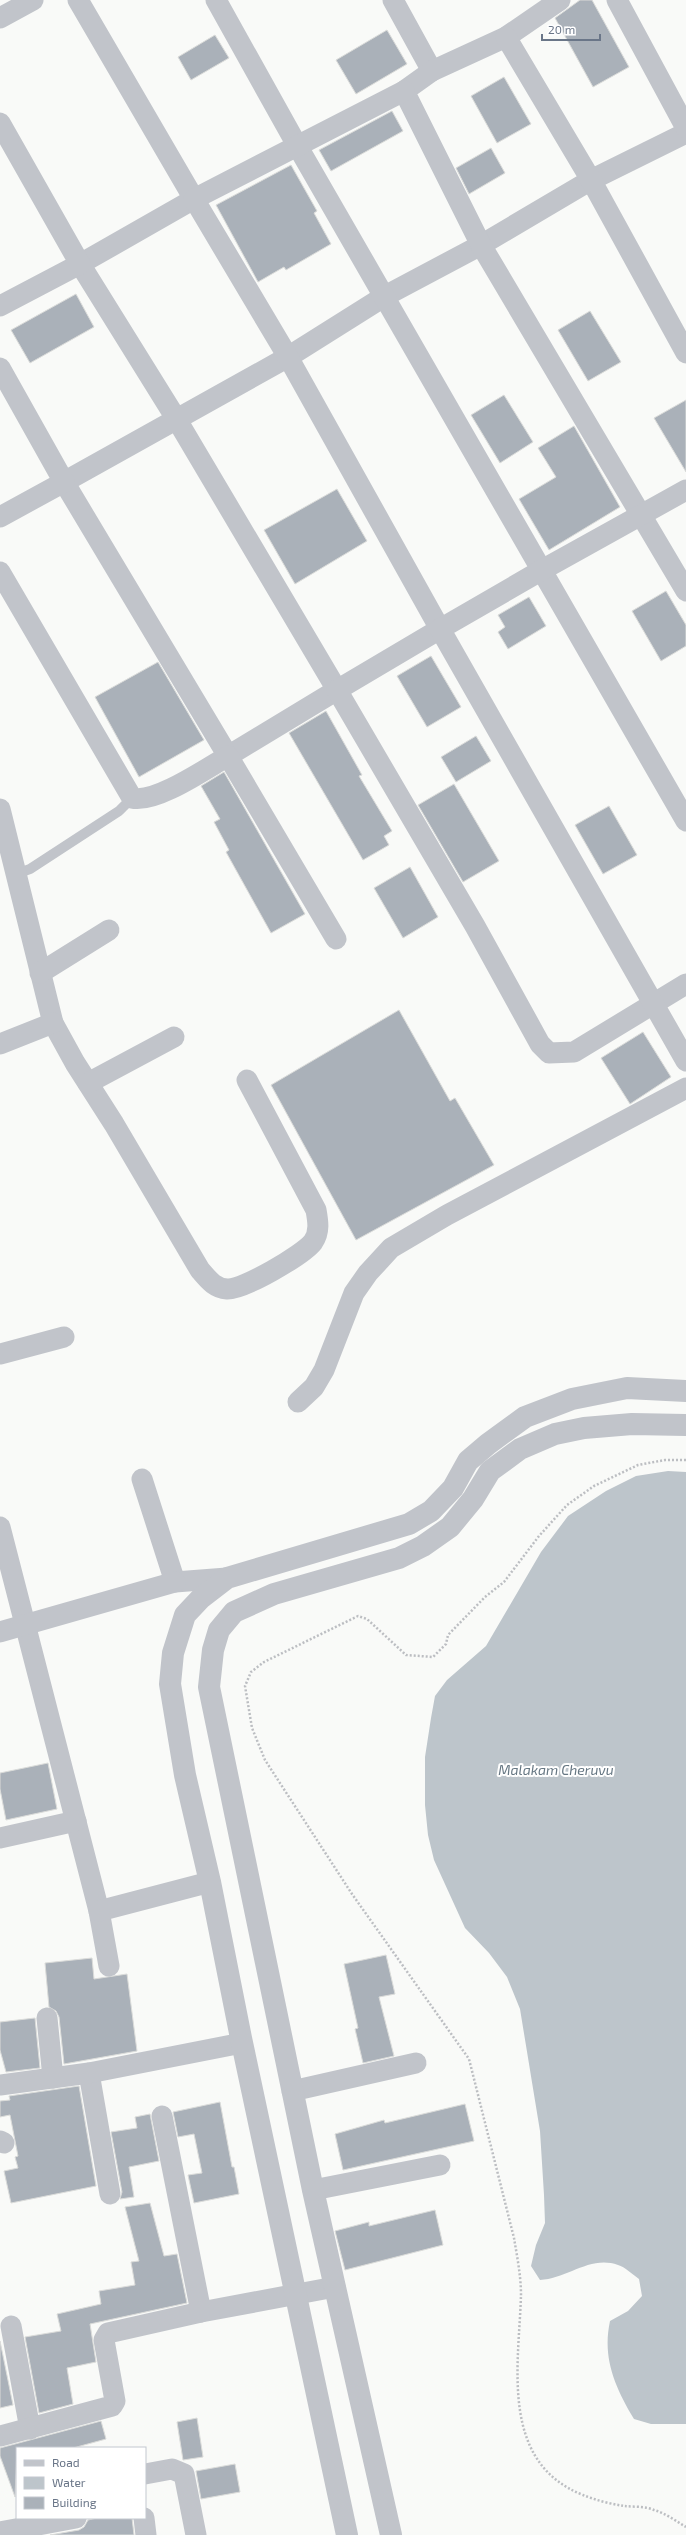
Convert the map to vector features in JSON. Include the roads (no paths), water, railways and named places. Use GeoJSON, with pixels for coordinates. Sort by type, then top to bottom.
{"type":"FeatureCollection","features":[{"type":"Feature","properties":{"kind":"street"},"geometry":{"type":"LineString","coordinates":[[0,18],[33,0]]}},
{"type":"Feature","properties":{"kind":"street"},"geometry":{"type":"LineString","coordinates":[[78,0],[288,357],[440,629],[686,1061]]}},
{"type":"Feature","properties":{"kind":"street"},"geometry":{"type":"LineString","coordinates":[[216,0],[298,147],[686,821]]}},
{"type":"Feature","properties":{"kind":"street"},"geometry":{"type":"LineString","coordinates":[[393,0],[432,70]]}},
{"type":"Feature","properties":{"kind":"street"},"geometry":{"type":"LineString","coordinates":[[617,0],[686,128]]}},
{"type":"Feature","properties":{"kind":"street"},"geometry":{"type":"LineString","coordinates":[[0,306],[80,264],[194,199],[298,147],[404,91],[432,70],[506,37],[552,2]]}},
{"type":"Feature","properties":{"kind":"street"},"geometry":{"type":"LineString","coordinates":[[506,37],[591,180],[686,353]]}},
{"type":"Feature","properties":{"kind":"street"},"geometry":{"type":"LineString","coordinates":[[404,91],[481,245],[686,591]]}},
{"type":"Feature","properties":{"kind":"street"},"geometry":{"type":"LineString","coordinates":[[0,123],[80,264],[177,420],[475,926],[540,1044],[549,1053],[574,1052],[686,984]]}},
{"type":"Feature","properties":{"kind":"street"},"geometry":{"type":"LineString","coordinates":[[0,517],[288,357],[384,296],[481,245],[591,180],[686,133]]}},
{"type":"Feature","properties":{"kind":"street"},"geometry":{"type":"LineString","coordinates":[[0,368],[64,482],[336,939]]}},
{"type":"Feature","properties":{"kind":"street"},"geometry":{"type":"LineString","coordinates":[[0,572],[132,798],[140,800],[155,796],[228,756],[440,629],[641,514],[686,490]]}},
{"type":"Feature","properties":{"kind":"street"},"geometry":{"type":"LineString","coordinates":[[0,809],[53,1023],[200,1270],[212,1284],[227,1289],[244,1285],[303,1251],[313,1242],[319,1229],[316,1210],[248,1080]]}},
{"type":"Feature","properties":{"kind":"street"},"geometry":{"type":"LineString","coordinates":[[40,973],[109,930]]}},
{"type":"Feature","properties":{"kind":"street"},"geometry":{"type":"LineString","coordinates":[[0,1044],[53,1023]]}},
{"type":"Feature","properties":{"kind":"street"},"geometry":{"type":"LineString","coordinates":[[88,1083],[174,1037]]}},
{"type":"Feature","properties":{"kind":"street"},"geometry":{"type":"LineString","coordinates":[[298,1402],[314,1387],[324,1370],[354,1293],[368,1273],[391,1248],[447,1215],[686,1088]]}},
{"type":"Feature","properties":{"kind":"street"},"geometry":{"type":"LineString","coordinates":[[0,1354],[64,1337]]}},
{"type":"Feature","properties":{"kind":"street"},"geometry":{"type":"LineString","coordinates":[[0,1632],[175,1582],[227,1578],[409,1524],[431,1511],[453,1488],[468,1462],[509,1428],[525,1417],[579,1398],[627,1388],[686,1390]]}},
{"type":"Feature","properties":{"kind":"street"},"geometry":{"type":"LineString","coordinates":[[391,2535],[313,2190],[209,1688],[213,1650],[219,1630],[234,1612],[274,1594],[399,1558],[423,1546],[450,1527],[473,1499],[490,1471],[520,1449],[555,1434],[584,1428],[632,1424],[686,1425]]}},
{"type":"Feature","properties":{"kind":"street"},"geometry":{"type":"LineString","coordinates":[[509,1428],[520,1449]]}},
{"type":"Feature","properties":{"kind":"street"},"geometry":{"type":"LineString","coordinates":[[142,1479],[175,1582]]}},
{"type":"Feature","properties":{"kind":"street"},"geometry":{"type":"LineString","coordinates":[[409,1524],[423,1546]]}},
{"type":"Feature","properties":{"kind":"street"},"geometry":{"type":"LineString","coordinates":[[0,1527],[99,1911],[109,1966]]}},
{"type":"Feature","properties":{"kind":"street"},"geometry":{"type":"LineString","coordinates":[[227,1578],[201,1598],[185,1615],[173,1653],[170,1684],[185,1775],[210,1882],[242,2043],[347,2535]]}},
{"type":"Feature","properties":{"kind":"street"},"geometry":{"type":"LineString","coordinates":[[0,1838],[76,1821]]}},
{"type":"Feature","properties":{"kind":"street"},"geometry":{"type":"LineString","coordinates":[[99,1911],[210,1882]]}},
{"type":"Feature","properties":{"kind":"street"},"geometry":{"type":"LineString","coordinates":[[47,2018],[53,2078]]}},
{"type":"Feature","properties":{"kind":"street"},"geometry":{"type":"LineString","coordinates":[[0,2085],[89,2072],[242,2043]]}},
{"type":"Feature","properties":{"kind":"street"},"geometry":{"type":"LineString","coordinates":[[292,2091],[416,2063]]}},
{"type":"Feature","properties":{"kind":"street"},"geometry":{"type":"LineString","coordinates":[[89,2072],[110,2194]]}},
{"type":"Feature","properties":{"kind":"street"},"geometry":{"type":"LineString","coordinates":[[162,2116],[201,2312]]}},
{"type":"Feature","properties":{"kind":"street"},"geometry":{"type":"LineString","coordinates":[[313,2190],[440,2165]]}},
{"type":"Feature","properties":{"kind":"street"},"geometry":{"type":"LineString","coordinates":[[0,2436],[109,2408],[114,2404],[104,2340],[108,2333],[201,2312],[335,2287]]}},
{"type":"Feature","properties":{"kind":"street"},"geometry":{"type":"LineString","coordinates":[[10,2326],[30,2429]]}},
{"type":"Feature","properties":{"kind":"street"},"geometry":{"type":"LineString","coordinates":[[146,2474],[172,2469],[184,2474],[196,2535]]}},
{"type":"Feature","properties":{"kind":"street"},"geometry":{"type":"LineString","coordinates":[[0,2532],[71,2519]]}},
{"type":"Feature","properties":{"kind":"street"},"geometry":{"type":"LineString","coordinates":[[144,2519],[146,2535]]}},
{"type":"Feature","properties":{"kind":"lane"},"geometry":{"type":"LineString","coordinates":[[16,874],[30,869],[112,815],[132,798]]}},
{"type":"Feature","properties":{"kind":"water","name":"Malakam Cheruvu"},"geometry":{"type":"Polygon","coordinates":[[[668,1471],[686,1472],[686,2424],[651,2424],[634,2419],[621,2395],[612,2372],[608,2347],[610,2321],[628,2311],[642,2296],[639,2279],[618,2265],[598,2263],[588,2265],[550,2279],[540,2280],[531,2266],[536,2245],[545,2223],[544,2195],[540,2131],[520,2009],[507,1977],[489,1953],[465,1928],[434,1860],[428,1835],[425,1805],[425,1757],[435,1696],[447,1680],[486,1646],[541,1552],[568,1516],[606,1491],[636,1476],[668,1471]]]}}]}
